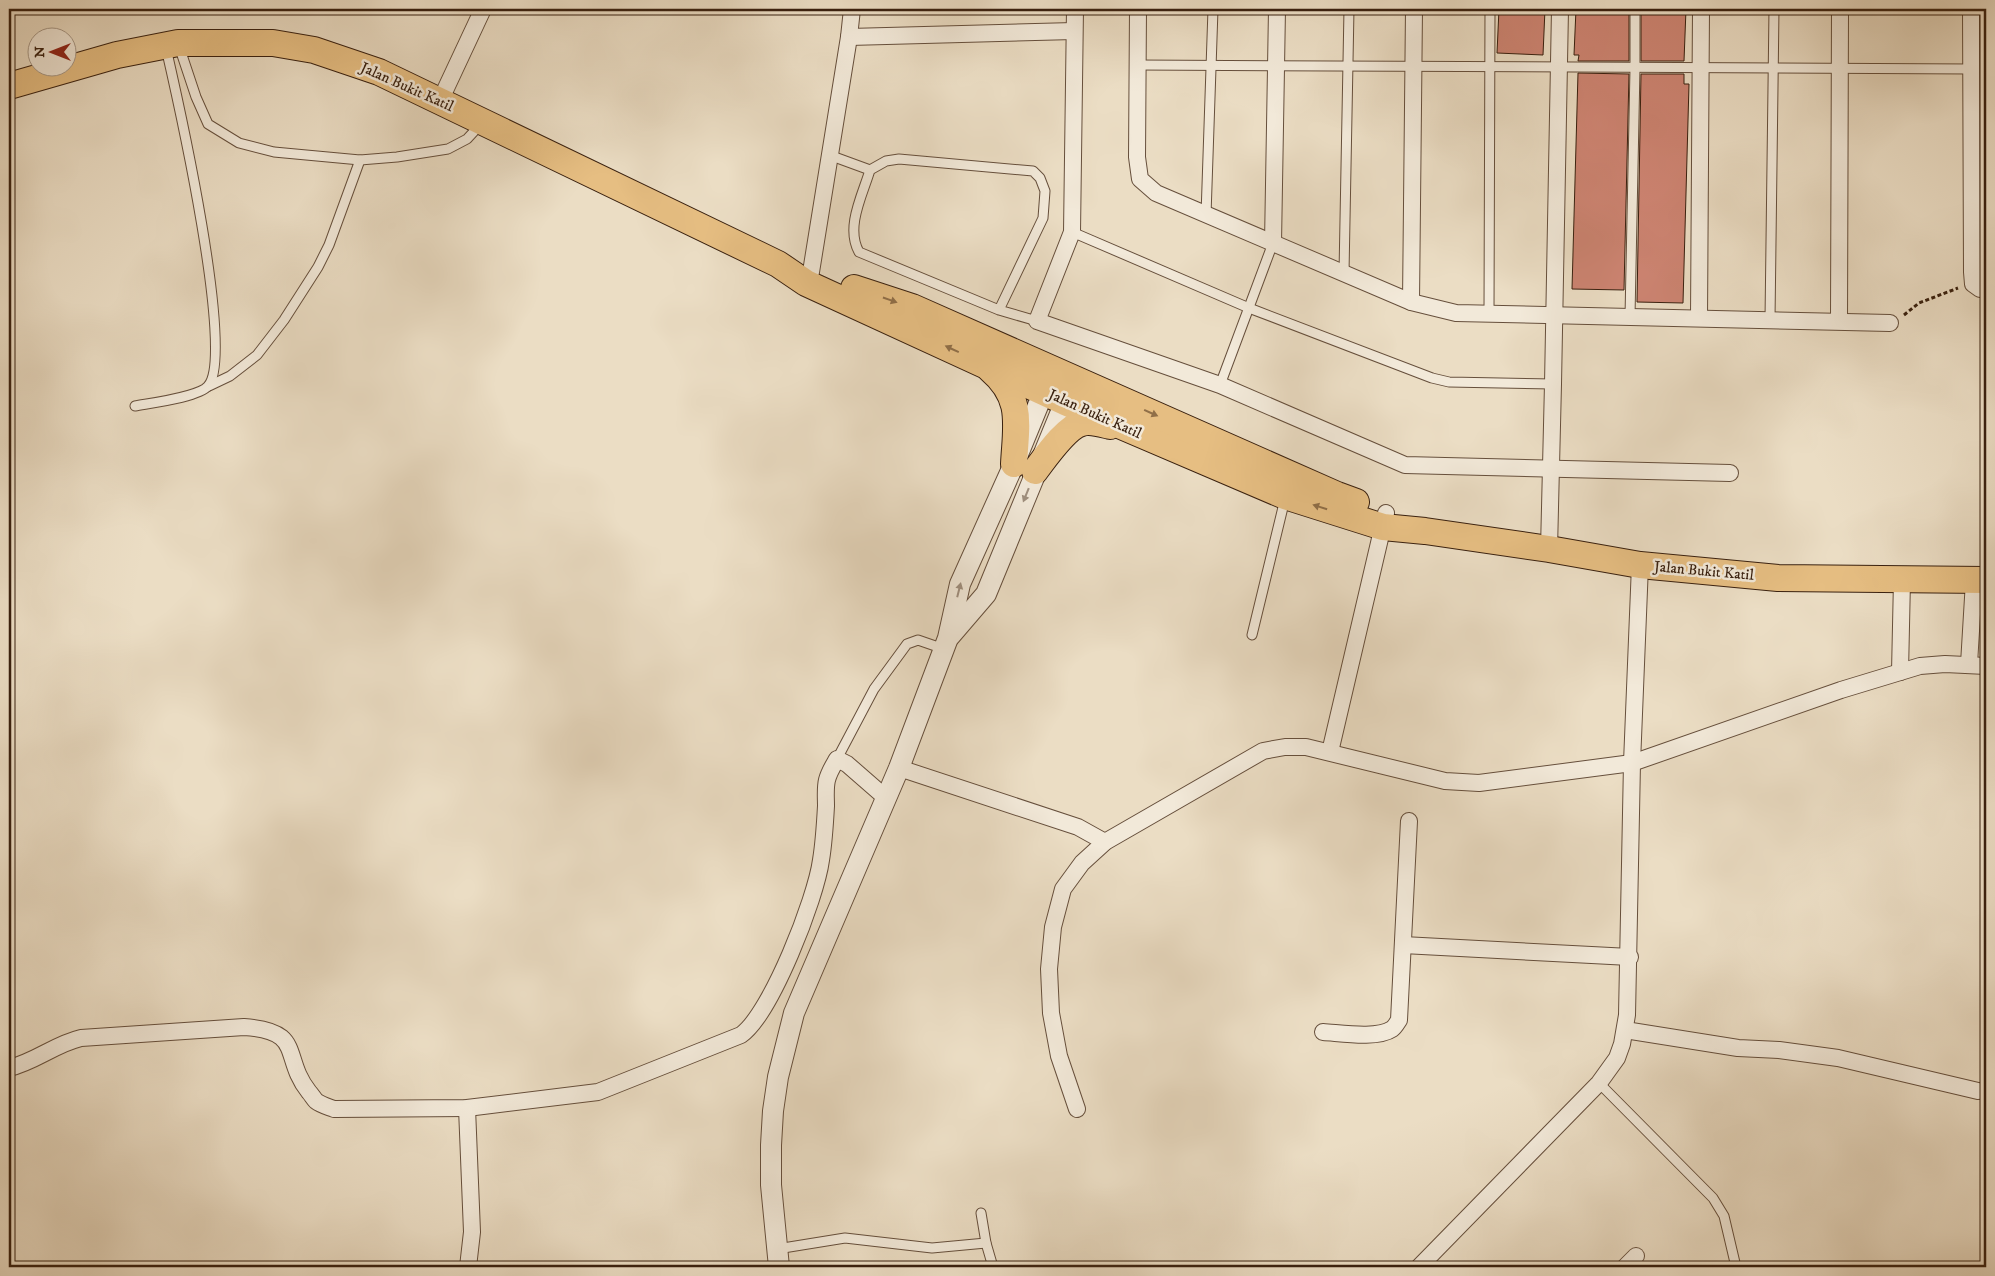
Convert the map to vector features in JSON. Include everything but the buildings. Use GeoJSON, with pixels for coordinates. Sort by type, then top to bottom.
{"type":"FeatureCollection","features":[{"type":"Feature","properties":{"kind":"main road","name":"Jalan Bukit Katil"},"geometry":{"type":"LineString","coordinates":[[9,86],[116,54],[172,44],[273,43],[314,50],[379,72],[778,264],[809,277],[984,364],[1056,394],[1153,440],[1285,496],[1425,531],[1549,549],[1640,565],[1778,578],[1980,580]]}},
{"type":"Feature","properties":{"kind":"main road","name":"Jalan Bukit Katil"},"geometry":{"type":"LineString","coordinates":[[809,277],[912,308],[1337,495],[1385,520]]}},
{"type":"Feature","properties":{"kind":"main road"},"geometry":{"type":"LineString","coordinates":[[1018,354],[1056,394],[1106,393]]}},
{"type":"Feature","properties":{"kind":"main road"},"geometry":{"type":"LineString","coordinates":[[984,364],[1002,380],[1010,392],[1017,413],[1025,468]]}},
{"type":"Feature","properties":{"kind":"main road"},"geometry":{"type":"LineString","coordinates":[[1025,468],[1082,423],[1100,423],[1153,440]]}},
{"type":"Feature","properties":{"kind":"street"},"geometry":{"type":"LineString","coordinates":[[440,101],[483,9]]}},
{"type":"Feature","properties":{"kind":"street"},"geometry":{"type":"LineString","coordinates":[[809,277],[852,9]]}},
{"type":"Feature","properties":{"kind":"street"},"geometry":{"type":"LineString","coordinates":[[1075,9],[1072,232],[1037,321],[1220,385],[1405,465],[1730,473]]}},
{"type":"Feature","properties":{"kind":"street"},"geometry":{"type":"LineString","coordinates":[[1138,9],[1137,157],[1140,179],[1156,194],[1411,302],[1456,313],[1890,323]]}},
{"type":"Feature","properties":{"kind":"street"},"geometry":{"type":"LineString","coordinates":[[1273,243],[1277,9]]}},
{"type":"Feature","properties":{"kind":"street"},"geometry":{"type":"LineString","coordinates":[[1411,302],[1414,9]]}},
{"type":"Feature","properties":{"kind":"street"},"geometry":{"type":"LineString","coordinates":[[1549,549],[1560,9]]}},
{"type":"Feature","properties":{"kind":"street"},"geometry":{"type":"LineString","coordinates":[[1698,318],[1701,9]]}},
{"type":"Feature","properties":{"kind":"street"},"geometry":{"type":"LineString","coordinates":[[1839,321],[1840,9]]}},
{"type":"Feature","properties":{"kind":"street"},"geometry":{"type":"LineString","coordinates":[[1971,9],[1971,69],[1980,286]]}},
{"type":"Feature","properties":{"kind":"street"},"geometry":{"type":"LineString","coordinates":[[849,37],[1074,31]]}},
{"type":"Feature","properties":{"kind":"street"},"geometry":{"type":"LineString","coordinates":[[946,644],[986,594],[1025,468],[1056,394]]}},
{"type":"Feature","properties":{"kind":"street"},"geometry":{"type":"LineString","coordinates":[[778,1258],[771,1185],[773,1111],[778,1077],[794,1013],[886,798],[946,644],[960,584],[1025,468]]}},
{"type":"Feature","properties":{"kind":"street"},"geometry":{"type":"LineString","coordinates":[[1330,752],[1385,520]]}},
{"type":"Feature","properties":{"kind":"street"},"geometry":{"type":"LineString","coordinates":[[1419,1267],[1599,1082],[1617,1058],[1625,1030],[1630,957],[1632,762],[1640,565]]}},
{"type":"Feature","properties":{"kind":"street"},"geometry":{"type":"LineString","coordinates":[[1900,672],[1902,580]]}},
{"type":"Feature","properties":{"kind":"street"},"geometry":{"type":"LineString","coordinates":[[1969,664],[1980,580]]}},
{"type":"Feature","properties":{"kind":"street"},"geometry":{"type":"LineString","coordinates":[[1077,1109],[1059,1056],[1051,1013],[1049,969],[1053,927],[1063,889],[1082,863],[1105,842],[1263,751],[1285,747],[1306,747],[1445,781],[1479,783],[1632,762],[1841,690],[1920,666],[1969,664],[1986,666]]}},
{"type":"Feature","properties":{"kind":"street"},"geometry":{"type":"LineString","coordinates":[[9,1068],[26,1064],[61,1044],[81,1038],[244,1027],[264,1028],[281,1035],[290,1049],[302,1084],[316,1101],[334,1109],[467,1108],[598,1092],[741,1035],[749,1029],[761,1013],[792,952],[816,886],[824,835],[827,780],[837,759],[847,764],[886,798]]}},
{"type":"Feature","properties":{"kind":"street"},"geometry":{"type":"LineString","coordinates":[[898,768],[1078,827],[1105,842]]}},
{"type":"Feature","properties":{"kind":"street"},"geometry":{"type":"LineString","coordinates":[[1324,1032],[1376,1034],[1394,1028],[1399,1020],[1409,821]]}},
{"type":"Feature","properties":{"kind":"street"},"geometry":{"type":"LineString","coordinates":[[1403,945],[1630,957]]}},
{"type":"Feature","properties":{"kind":"street"},"geometry":{"type":"LineString","coordinates":[[1625,1030],[1738,1048],[1778,1050],[1838,1058],[1978,1091]]}},
{"type":"Feature","properties":{"kind":"street"},"geometry":{"type":"LineString","coordinates":[[467,1108],[472,1232],[468,1267]]}},
{"type":"Feature","properties":{"kind":"lane"},"geometry":{"type":"LineString","coordinates":[[1206,214],[1213,9]]}},
{"type":"Feature","properties":{"kind":"lane"},"geometry":{"type":"LineString","coordinates":[[1344,273],[1349,9]]}},
{"type":"Feature","properties":{"kind":"lane"},"geometry":{"type":"LineString","coordinates":[[1489,313],[1490,9]]}},
{"type":"Feature","properties":{"kind":"lane"},"geometry":{"type":"LineString","coordinates":[[1630,317],[1635,9]]}},
{"type":"Feature","properties":{"kind":"lane"},"geometry":{"type":"LineString","coordinates":[[1770,320],[1774,9]]}},
{"type":"Feature","properties":{"kind":"lane"},"geometry":{"type":"LineString","coordinates":[[172,44],[208,124],[239,143],[274,152],[360,160],[448,149],[467,139],[483,122]]}},
{"type":"Feature","properties":{"kind":"lane"},"geometry":{"type":"LineString","coordinates":[[172,44],[210,283],[216,355],[209,386]]}},
{"type":"Feature","properties":{"kind":"lane"},"geometry":{"type":"LineString","coordinates":[[1138,65],[1971,69]]}},
{"type":"Feature","properties":{"kind":"lane"},"geometry":{"type":"LineString","coordinates":[[829,155],[870,170]]}},
{"type":"Feature","properties":{"kind":"lane"},"geometry":{"type":"LineString","coordinates":[[999,310],[1043,218],[1045,191],[1040,178],[1033,171],[899,159],[886,161],[870,170],[854,223],[855,244],[859,252],[999,310],[1037,321]]}},
{"type":"Feature","properties":{"kind":"lane"},"geometry":{"type":"LineString","coordinates":[[136,406],[199,392],[230,376],[257,355],[284,320],[318,267],[329,244],[360,160]]}},
{"type":"Feature","properties":{"kind":"lane"},"geometry":{"type":"LineString","coordinates":[[1072,232],[1248,308],[1432,378],[1450,382],[1553,384]]}},
{"type":"Feature","properties":{"kind":"lane"},"geometry":{"type":"LineString","coordinates":[[1220,385],[1273,243]]}},
{"type":"Feature","properties":{"kind":"lane"},"geometry":{"type":"LineString","coordinates":[[1252,635],[1285,496]]}},
{"type":"Feature","properties":{"kind":"lane"},"geometry":{"type":"LineString","coordinates":[[837,759],[874,689],[907,644],[918,640],[946,644]]}},
{"type":"Feature","properties":{"kind":"lane"},"geometry":{"type":"LineString","coordinates":[[1599,1082],[1713,1198],[1724,1216],[1736,1267]]}},
{"type":"Feature","properties":{"kind":"lane"},"geometry":{"type":"LineString","coordinates":[[981,1213],[986,1244],[993,1267]]}},
{"type":"Feature","properties":{"kind":"lane"},"geometry":{"type":"LineString","coordinates":[[778,1258],[846,1238],[932,1248],[986,1244]]}},
{"type":"Feature","properties":{"kind":"path"},"geometry":{"type":"LineString","coordinates":[[1890,323],[1919,303],[1946,292],[1980,286]]}}]}
